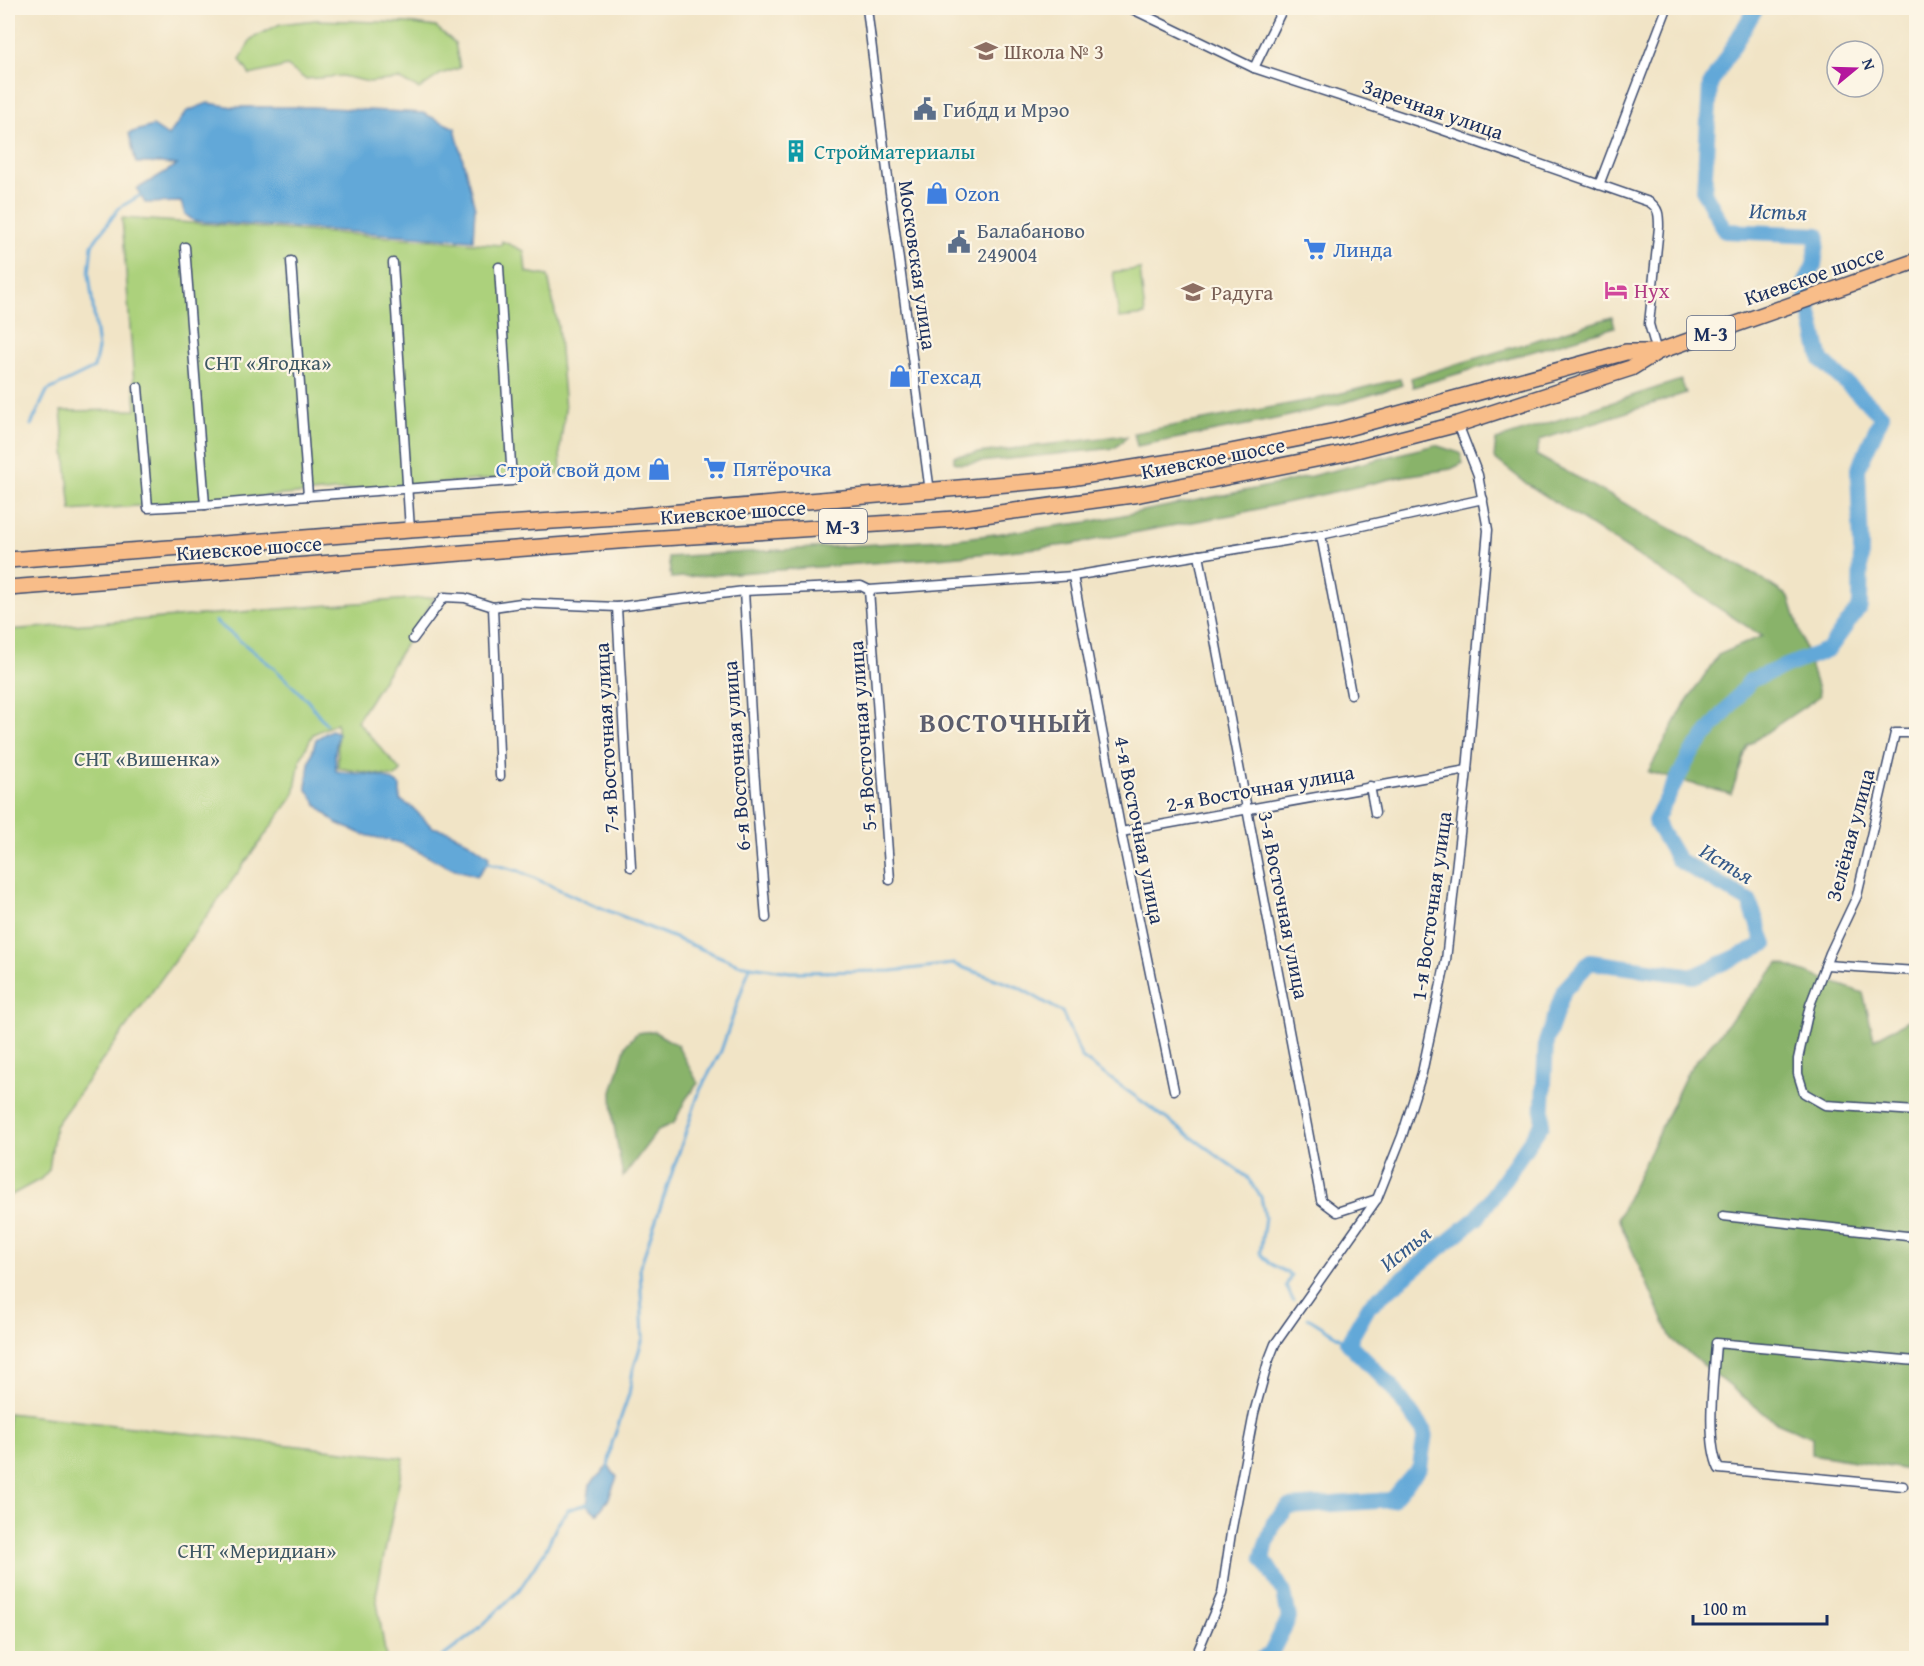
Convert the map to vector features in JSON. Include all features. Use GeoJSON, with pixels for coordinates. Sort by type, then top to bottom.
{"type":"FeatureCollection","features":[{"type":"Feature","properties":{"kind":"highway","name":"Киевское шоссе"},"geometry":{"type":"LineString","coordinates":[[8,588],[607,542],[955,519],[1140,494],[1341,454],[1458,424],[1631,368],[1657,352],[1917,261]]}},
{"type":"Feature","properties":{"kind":"highway","name":"Киевское шоссе"},"geometry":{"type":"LineString","coordinates":[[8,560],[633,516],[1065,479],[1134,469],[1336,431],[1626,352],[1657,352]]}},
{"type":"Feature","properties":{"kind":"highway"},"geometry":{"type":"LineString","coordinates":[[1134,469],[1149,476],[1151,484],[1140,494]]}},
{"type":"Feature","properties":{"kind":"street","name":"Московская улица"},"geometry":{"type":"LineString","coordinates":[[867,8],[882,140],[930,492]]}},
{"type":"Feature","properties":{"kind":"street","name":"Заречная улица"},"geometry":{"type":"LineString","coordinates":[[1130,8],[1254,68],[1428,125],[1656,206],[1659,213],[1659,227],[1649,324],[1657,352]]}},
{"type":"Feature","properties":{"kind":"street"},"geometry":{"type":"LineString","coordinates":[[1254,68],[1283,8]]}},
{"type":"Feature","properties":{"kind":"street"},"geometry":{"type":"LineString","coordinates":[[1599,185],[1667,8]]}},
{"type":"Feature","properties":{"kind":"street"},"geometry":{"type":"LineString","coordinates":[[185,247],[205,505]]}},
{"type":"Feature","properties":{"kind":"street"},"geometry":{"type":"LineString","coordinates":[[291,261],[308,496]]}},
{"type":"Feature","properties":{"kind":"street"},"geometry":{"type":"LineString","coordinates":[[393,263],[410,530]]}},
{"type":"Feature","properties":{"kind":"street"},"geometry":{"type":"LineString","coordinates":[[138,387],[148,508],[512,481],[499,267]]}},
{"type":"Feature","properties":{"kind":"street","name":"1-я Восточная улица"},"geometry":{"type":"LineString","coordinates":[[1196,1659],[1222,1594],[1254,1413],[1275,1344],[1377,1199],[1402,1136],[1422,1073],[1446,960],[1467,770],[1488,530],[1478,475],[1458,424]]}},
{"type":"Feature","properties":{"kind":"street"},"geometry":{"type":"LineString","coordinates":[[413,639],[444,597],[465,598],[493,607],[521,603],[617,607],[744,591],[861,586],[870,590],[1073,576],[1321,535],[1483,500]]}},
{"type":"Feature","properties":{"kind":"street"},"geometry":{"type":"LineString","coordinates":[[1321,535],[1351,694]]}},
{"type":"Feature","properties":{"kind":"street","name":"3-я Восточная улица"},"geometry":{"type":"LineString","coordinates":[[1199,555],[1321,1200],[1337,1212],[1377,1199]]}},
{"type":"Feature","properties":{"kind":"street","name":"4-я Восточная улица"},"geometry":{"type":"LineString","coordinates":[[1073,576],[1121,832],[1174,1090]]}},
{"type":"Feature","properties":{"kind":"street","name":"5-я Восточная улица"},"geometry":{"type":"LineString","coordinates":[[870,590],[890,880]]}},
{"type":"Feature","properties":{"kind":"street","name":"6-я Восточная улица"},"geometry":{"type":"LineString","coordinates":[[744,591],[754,769],[766,918]]}},
{"type":"Feature","properties":{"kind":"street"},"geometry":{"type":"LineString","coordinates":[[493,607],[500,776]]}},
{"type":"Feature","properties":{"kind":"street","name":"7-я Восточная улица"},"geometry":{"type":"LineString","coordinates":[[617,607],[631,867]]}},
{"type":"Feature","properties":{"kind":"street","name":"Зелёная улица"},"geometry":{"type":"LineString","coordinates":[[1826,965],[1857,896],[1895,733],[1917,733]]}},
{"type":"Feature","properties":{"kind":"street","name":"2-я Восточная улица"},"geometry":{"type":"LineString","coordinates":[[1121,832],[1467,770]]}},
{"type":"Feature","properties":{"kind":"street","name":"2-я Восточная улица"},"geometry":{"type":"LineString","coordinates":[[1370,786],[1376,813]]}},
{"type":"Feature","properties":{"kind":"street"},"geometry":{"type":"LineString","coordinates":[[1917,971],[1826,965],[1810,1005],[1798,1059],[1798,1074],[1804,1093],[1825,1105],[1917,1111]]}},
{"type":"Feature","properties":{"kind":"street"},"geometry":{"type":"LineString","coordinates":[[1723,1216],[1917,1237]]}},
{"type":"Feature","properties":{"kind":"street"},"geometry":{"type":"LineString","coordinates":[[1903,1486],[1719,1469],[1715,1461],[1712,1434],[1716,1343],[1917,1361]]}},
{"type":"Feature","properties":{"kind":"green space"},"geometry":{"type":"Polygon","coordinates":[[[316,20],[406,23],[436,27],[455,43],[460,68],[441,74],[419,89],[399,79],[369,82],[342,76],[305,79],[287,66],[250,75],[240,60],[251,39],[280,24],[316,20]]]}},
{"type":"Feature","properties":{"kind":"green space","name":"СНТ «Ягодка»"},"geometry":{"type":"Polygon","coordinates":[[[122,218],[501,245],[502,241],[524,251],[526,272],[548,276],[558,327],[565,409],[560,449],[561,474],[71,511],[61,411],[136,410],[122,218]]]}},
{"type":"Feature","properties":{"kind":"green space"},"geometry":{"type":"Polygon","coordinates":[[[1140,269],[1145,315],[1119,318],[1113,272],[1140,269]]]}},
{"type":"Feature","properties":{"kind":"green space"},"geometry":{"type":"Polygon","coordinates":[[[1612,317],[1615,327],[1413,387],[1411,378],[1612,317]]]}},
{"type":"Feature","properties":{"kind":"green space"},"geometry":{"type":"Polygon","coordinates":[[[1400,379],[1402,385],[1370,395],[1304,413],[1237,427],[1137,446],[1134,433],[1321,398],[1400,379]]]}},
{"type":"Feature","properties":{"kind":"green space"},"geometry":{"type":"Polygon","coordinates":[[[1681,380],[1686,393],[1540,440],[1536,455],[1754,574],[1789,597],[1820,696],[1748,745],[1731,794],[1648,772],[1684,706],[1718,655],[1762,636],[1527,484],[1494,458],[1496,440],[1681,380]]]}},
{"type":"Feature","properties":{"kind":"green space"},"geometry":{"type":"Polygon","coordinates":[[[1118,436],[1127,437],[1115,448],[961,464],[954,462],[954,456],[1118,436]]]}},
{"type":"Feature","properties":{"kind":"green space"},"geometry":{"type":"Polygon","coordinates":[[[1435,445],[1460,453],[1463,463],[1451,469],[1404,476],[1236,514],[1067,545],[950,557],[671,578],[668,557],[957,539],[1088,522],[1279,484],[1435,445]]]}},
{"type":"Feature","properties":{"kind":"green space","name":"СНТ «Вишенка»"},"geometry":{"type":"Polygon","coordinates":[[[435,597],[357,721],[401,771],[395,777],[338,768],[337,723],[313,734],[300,760],[294,795],[55,1126],[49,1170],[41,1179],[8,1197],[8,630],[435,597]]]}},
{"type":"Feature","properties":{"kind":"green space"},"geometry":{"type":"Polygon","coordinates":[[[1779,963],[1863,993],[1874,1039],[1916,1016],[1916,1471],[1812,1454],[1812,1437],[1774,1421],[1672,1340],[1618,1218],[1688,1071],[1779,963]]]}},
{"type":"Feature","properties":{"kind":"green space"},"geometry":{"type":"Polygon","coordinates":[[[653,1031],[677,1045],[698,1083],[686,1099],[674,1123],[658,1130],[623,1177],[613,1120],[612,1092],[626,1045],[637,1033],[653,1031]]]}},
{"type":"Feature","properties":{"kind":"green space","name":"СНТ «Меридиан»"},"geometry":{"type":"Polygon","coordinates":[[[8,1413],[404,1458],[376,1595],[386,1658],[8,1658],[8,1413]]]}},
{"type":"Feature","properties":{"kind":"water"},"geometry":{"type":"Polygon","coordinates":[[[208,103],[233,107],[312,107],[423,113],[455,128],[475,208],[473,240],[194,221],[185,214],[181,202],[145,203],[137,189],[177,165],[136,163],[129,133],[153,126],[168,136],[187,111],[208,103]]]}},
{"type":"Feature","properties":{"kind":"water"},"geometry":{"type":"Polygon","coordinates":[[[331,730],[338,733],[335,753],[336,771],[377,776],[400,786],[400,800],[412,807],[432,827],[448,831],[489,856],[488,863],[477,876],[451,868],[401,843],[365,835],[336,823],[318,806],[306,788],[309,764],[316,739],[331,730]]]}},
{"type":"Feature","properties":{"kind":"water"},"geometry":{"type":"Polygon","coordinates":[[[608,1466],[617,1477],[608,1500],[597,1514],[587,1505],[590,1484],[608,1466]]]}},
{"type":"Feature","properties":{"kind":"waterway","name":"Истья"},"geometry":{"type":"LineString","coordinates":[[1263,1658],[1270,1655],[1289,1618],[1284,1593],[1262,1557],[1274,1522],[1289,1507],[1392,1500],[1420,1467],[1425,1433],[1392,1387],[1348,1343],[1369,1306],[1478,1217],[1542,1124],[1546,1042],[1564,990],[1590,962],[1694,976],[1765,944],[1749,901],[1678,860],[1655,821],[1690,755],[1751,680],[1829,649],[1860,606],[1861,547],[1858,469],[1882,416],[1821,360],[1804,286],[1814,265],[1818,235],[1725,231],[1704,192],[1710,85],[1756,8]]}},
{"type":"Feature","properties":{"kind":"waterway"},"geometry":{"type":"LineString","coordinates":[[31,425],[47,391],[94,368],[98,349],[89,273],[92,245],[119,208],[141,195]]}},
{"type":"Feature","properties":{"kind":"waterway"},"geometry":{"type":"LineString","coordinates":[[215,621],[274,668],[307,700],[326,724]]}},
{"type":"Feature","properties":{"kind":"waterway"},"geometry":{"type":"LineString","coordinates":[[485,862],[519,871],[582,900],[738,964],[790,972],[892,971],[953,964],[1018,987],[1062,1012],[1082,1058],[1247,1177],[1261,1197],[1265,1217],[1260,1253],[1269,1263],[1291,1275],[1286,1286],[1293,1300]]}},
{"type":"Feature","properties":{"kind":"waterway"},"geometry":{"type":"LineString","coordinates":[[608,1467],[612,1443],[629,1394],[633,1370],[643,1338],[640,1267],[700,1090],[721,1051],[750,966]]}},
{"type":"Feature","properties":{"kind":"waterway"},"geometry":{"type":"LineString","coordinates":[[1308,1318],[1348,1343]]}},
{"type":"Feature","properties":{"kind":"waterway"},"geometry":{"type":"LineString","coordinates":[[441,1658],[474,1633],[519,1590],[545,1551],[558,1523],[568,1510],[589,1503]]}},
{"type":"Feature","properties":{"kind":"place","name":"Школа № 3"},"geometry":{"type":"Point","coordinates":[986,51]}},
{"type":"Feature","properties":{"kind":"place","name":"Гибдд и Мрэо"},"geometry":{"type":"Point","coordinates":[925,109]}},
{"type":"Feature","properties":{"kind":"place","name":"Стройматериалы"},"geometry":{"type":"Point","coordinates":[796,151]}},
{"type":"Feature","properties":{"kind":"place","name":"Ozon"},"geometry":{"type":"Point","coordinates":[937,193]}},
{"type":"Feature","properties":{"kind":"place","name":"Балабаново 249004"},"geometry":{"type":"Point","coordinates":[959,242]}},
{"type":"Feature","properties":{"kind":"place","name":"Линда"},"geometry":{"type":"Point","coordinates":[1315,249]}},
{"type":"Feature","properties":{"kind":"place","name":"Нух"},"geometry":{"type":"Point","coordinates":[1616,290]}},
{"type":"Feature","properties":{"kind":"place","name":"Радуга"},"geometry":{"type":"Point","coordinates":[1193,292]}},
{"type":"Feature","properties":{"kind":"place","name":"Техсад"},"geometry":{"type":"Point","coordinates":[900,376]}},
{"type":"Feature","properties":{"kind":"place","name":"Пятёрочка"},"geometry":{"type":"Point","coordinates":[715,468]}},
{"type":"Feature","properties":{"kind":"place","name":"Строй свой дом"},"geometry":{"type":"Point","coordinates":[659,469]}},
{"type":"Feature","properties":{"kind":"district","name":"ВОСТОЧНЫЙ"},"geometry":{"type":"Point","coordinates":[1006,722]}}]}
